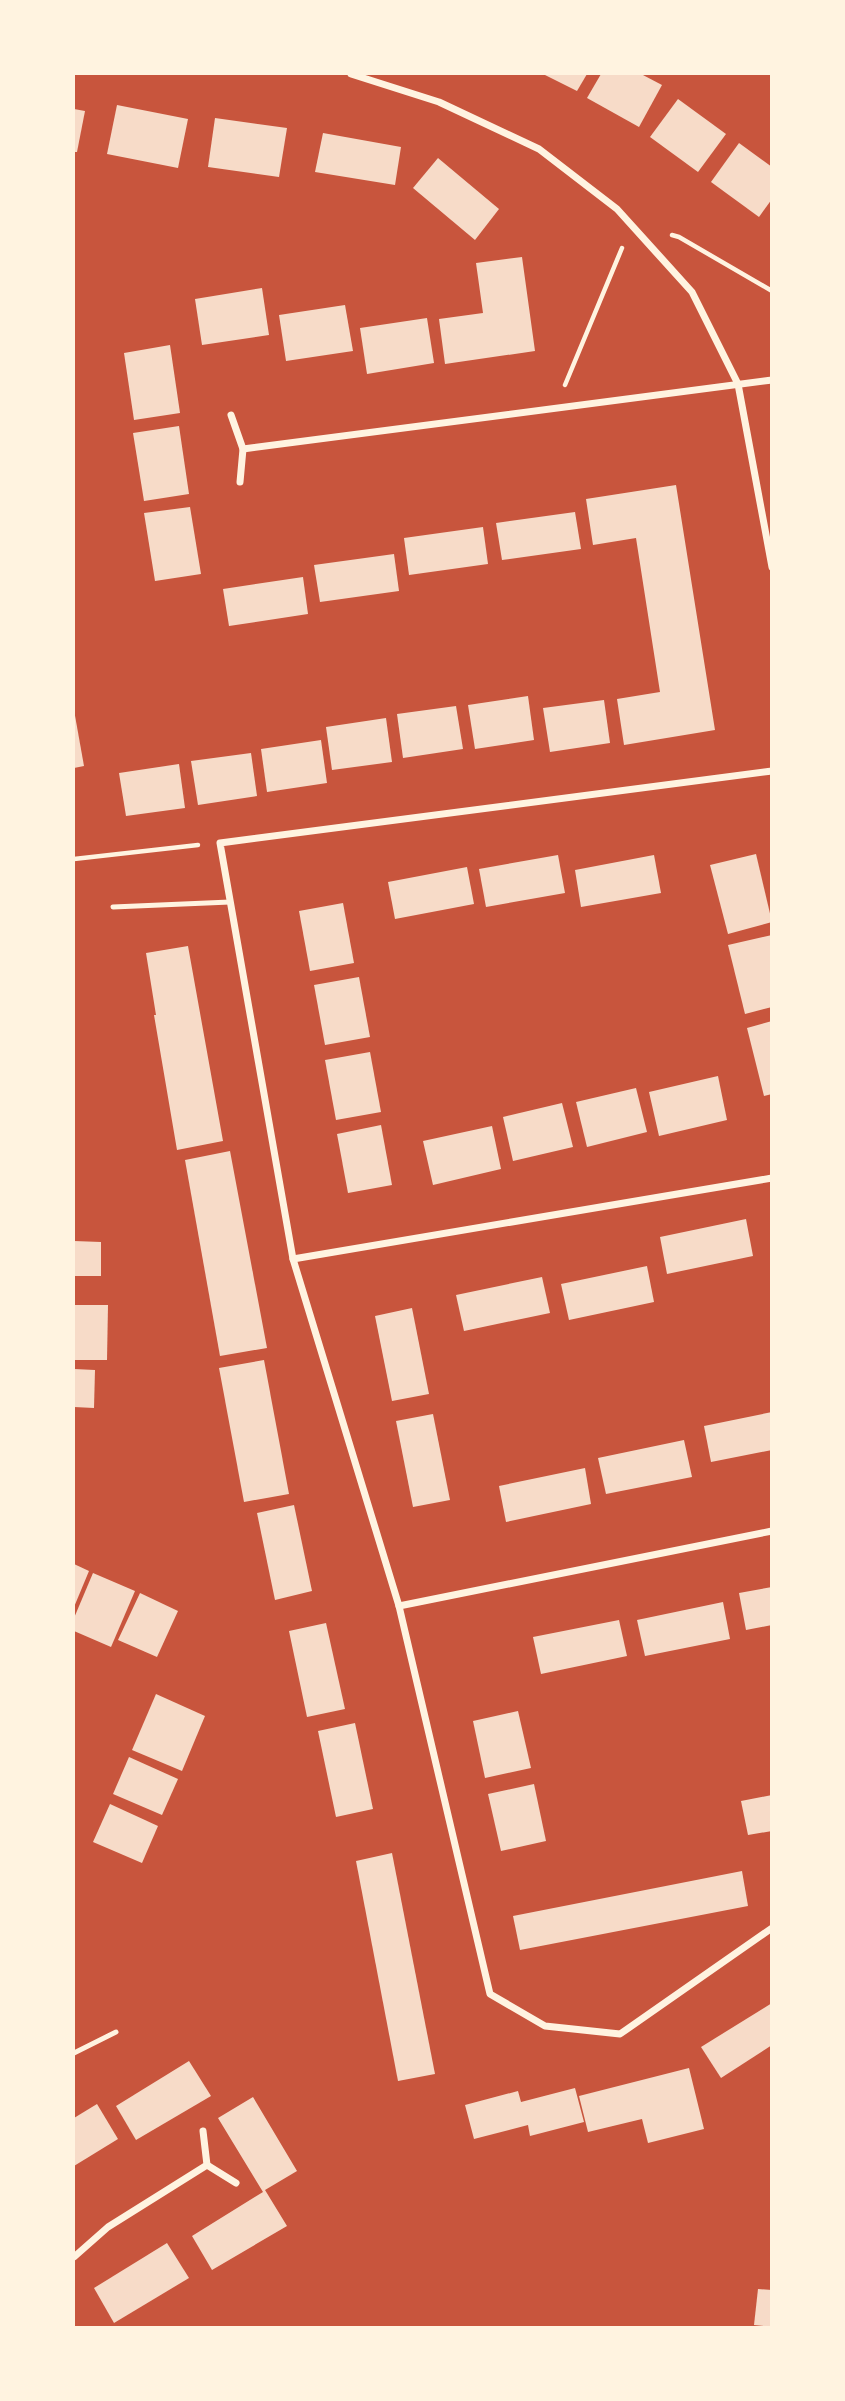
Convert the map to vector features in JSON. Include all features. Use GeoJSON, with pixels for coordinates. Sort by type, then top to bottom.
{"type":"FeatureCollection","features":[{"type":"Feature","properties":{"kind":"street"},"geometry":{"type":"LineString","coordinates":[[351,74],[439,102],[539,149],[617,209],[692,292],[738,384],[772,567]]}},
{"type":"Feature","properties":{"kind":"street"},"geometry":{"type":"LineString","coordinates":[[243,449],[772,380]]}},
{"type":"Feature","properties":{"kind":"street"},"geometry":{"type":"LineString","coordinates":[[231,415],[243,449],[240,482]]}},
{"type":"Feature","properties":{"kind":"street"},"geometry":{"type":"LineString","coordinates":[[772,771],[220,843],[293,1259],[399,1606],[490,1994],[545,2026],[620,2034],[772,1928]]}},
{"type":"Feature","properties":{"kind":"street"},"geometry":{"type":"LineString","coordinates":[[293,1259],[772,1178]]}},
{"type":"Feature","properties":{"kind":"street"},"geometry":{"type":"LineString","coordinates":[[399,1606],[772,1531]]}},
{"type":"Feature","properties":{"kind":"street"},"geometry":{"type":"LineString","coordinates":[[203,2131],[207,2165]]}},
{"type":"Feature","properties":{"kind":"street"},"geometry":{"type":"LineString","coordinates":[[207,2165],[236,2183]]}},
{"type":"Feature","properties":{"kind":"street"},"geometry":{"type":"LineString","coordinates":[[74,2256],[108,2227],[207,2165]]}},
{"type":"Feature","properties":{"kind":"lane"},"geometry":{"type":"LineString","coordinates":[[113,907],[230,902]]}},
{"type":"Feature","properties":{"kind":"lane"},"geometry":{"type":"LineString","coordinates":[[74,2053],[116,2032]]}},
{"type":"Feature","properties":{"kind":"path"},"geometry":{"type":"LineString","coordinates":[[555,408],[632,226],[679,237],[772,291]]}},
{"type":"Feature","properties":{"kind":"path"},"geometry":{"type":"LineString","coordinates":[[74,859],[220,843]]}},
{"type":"Feature","properties":{"kind":"building"},"geometry":{"type":"Polygon","coordinates":[[[543,74],[587,74],[577,91],[543,74]]]}},
{"type":"Feature","properties":{"kind":"building"},"geometry":{"type":"Polygon","coordinates":[[[601,74],[641,74],[662,85],[639,127],[587,98],[601,74]]]}},
{"type":"Feature","properties":{"kind":"building"},"geometry":{"type":"Polygon","coordinates":[[[678,99],[726,134],[698,172],[650,137],[678,99]]]}},
{"type":"Feature","properties":{"kind":"building"},"geometry":{"type":"Polygon","coordinates":[[[117,105],[188,119],[178,168],[107,154],[117,105]]]}},
{"type":"Feature","properties":{"kind":"building"},"geometry":{"type":"Polygon","coordinates":[[[74,109],[85,111],[77,152],[74,152],[74,109]]]}},
{"type":"Feature","properties":{"kind":"building"},"geometry":{"type":"Polygon","coordinates":[[[215,118],[287,128],[279,177],[208,167],[215,118]]]}},
{"type":"Feature","properties":{"kind":"building"},"geometry":{"type":"Polygon","coordinates":[[[323,133],[401,147],[395,185],[315,172],[323,133]]]}},
{"type":"Feature","properties":{"kind":"building"},"geometry":{"type":"Polygon","coordinates":[[[739,143],[772,167],[772,199],[759,217],[711,182],[739,143]]]}},
{"type":"Feature","properties":{"kind":"building"},"geometry":{"type":"Polygon","coordinates":[[[438,158],[499,209],[475,240],[413,188],[438,158]]]}},
{"type":"Feature","properties":{"kind":"building"},"geometry":{"type":"Polygon","coordinates":[[[522,257],[535,351],[445,364],[439,319],[483,313],[476,263],[522,257]]]}},
{"type":"Feature","properties":{"kind":"building"},"geometry":{"type":"Polygon","coordinates":[[[262,288],[269,335],[202,345],[195,299],[262,288]]]}},
{"type":"Feature","properties":{"kind":"building"},"geometry":{"type":"Polygon","coordinates":[[[345,305],[353,351],[286,361],[279,315],[345,305]]]}},
{"type":"Feature","properties":{"kind":"building"},"geometry":{"type":"Polygon","coordinates":[[[427,318],[434,363],[367,374],[360,328],[427,318]]]}},
{"type":"Feature","properties":{"kind":"building"},"geometry":{"type":"Polygon","coordinates":[[[170,345],[180,413],[134,420],[124,353],[170,345]]]}},
{"type":"Feature","properties":{"kind":"building"},"geometry":{"type":"Polygon","coordinates":[[[179,426],[189,494],[144,501],[133,433],[179,426]]]}},
{"type":"Feature","properties":{"kind":"building"},"geometry":{"type":"Polygon","coordinates":[[[676,485],[715,730],[624,745],[617,699],[660,692],[636,538],[593,545],[586,499],[676,485]]]}},
{"type":"Feature","properties":{"kind":"building"},"geometry":{"type":"Polygon","coordinates":[[[190,507],[201,574],[155,581],[144,513],[190,507]]]}},
{"type":"Feature","properties":{"kind":"building"},"geometry":{"type":"Polygon","coordinates":[[[575,512],[581,549],[502,560],[496,523],[575,512]]]}},
{"type":"Feature","properties":{"kind":"building"},"geometry":{"type":"Polygon","coordinates":[[[483,527],[488,564],[409,575],[404,538],[483,527]]]}},
{"type":"Feature","properties":{"kind":"building"},"geometry":{"type":"Polygon","coordinates":[[[394,554],[399,591],[320,602],[314,565],[394,554]]]}},
{"type":"Feature","properties":{"kind":"building"},"geometry":{"type":"Polygon","coordinates":[[[303,577],[308,614],[229,626],[223,589],[303,577]]]}},
{"type":"Feature","properties":{"kind":"building"},"geometry":{"type":"Polygon","coordinates":[[[528,696],[534,740],[475,749],[468,705],[528,696]]]}},
{"type":"Feature","properties":{"kind":"building"},"geometry":{"type":"Polygon","coordinates":[[[604,700],[610,743],[550,752],[543,708],[604,700]]]}},
{"type":"Feature","properties":{"kind":"building"},"geometry":{"type":"Polygon","coordinates":[[[456,706],[463,749],[403,758],[397,714],[456,706]]]}},
{"type":"Feature","properties":{"kind":"building"},"geometry":{"type":"Polygon","coordinates":[[[74,710],[84,766],[74,768],[74,710]]]}},
{"type":"Feature","properties":{"kind":"building"},"geometry":{"type":"Polygon","coordinates":[[[386,718],[392,762],[332,770],[326,727],[386,718]]]}},
{"type":"Feature","properties":{"kind":"building"},"geometry":{"type":"Polygon","coordinates":[[[321,740],[327,783],[267,792],[261,749],[321,740]]]}},
{"type":"Feature","properties":{"kind":"building"},"geometry":{"type":"Polygon","coordinates":[[[251,753],[257,796],[198,805],[191,761],[251,753]]]}},
{"type":"Feature","properties":{"kind":"building"},"geometry":{"type":"Polygon","coordinates":[[[179,764],[185,808],[126,816],[119,773],[179,764]]]}},
{"type":"Feature","properties":{"kind":"building"},"geometry":{"type":"Polygon","coordinates":[[[756,854],[772,922],[728,934],[710,865],[756,854]]]}},
{"type":"Feature","properties":{"kind":"building"},"geometry":{"type":"Polygon","coordinates":[[[558,855],[565,893],[486,907],[479,869],[558,855]]]}},
{"type":"Feature","properties":{"kind":"building"},"geometry":{"type":"Polygon","coordinates":[[[654,855],[661,893],[581,907],[575,870],[654,855]]]}},
{"type":"Feature","properties":{"kind":"building"},"geometry":{"type":"Polygon","coordinates":[[[467,867],[474,904],[395,919],[388,882],[467,867]]]}},
{"type":"Feature","properties":{"kind":"building"},"geometry":{"type":"Polygon","coordinates":[[[343,903],[354,963],[310,971],[299,911],[343,903]]]}},
{"type":"Feature","properties":{"kind":"building"},"geometry":{"type":"Polygon","coordinates":[[[772,935],[772,1007],[745,1014],[728,945],[772,935]]]}},
{"type":"Feature","properties":{"kind":"building"},"geometry":{"type":"Polygon","coordinates":[[[188,946],[223,1141],[177,1150],[146,953],[188,946]]]}},
{"type":"Feature","properties":{"kind":"building"},"geometry":{"type":"Polygon","coordinates":[[[359,977],[370,1037],[325,1045],[314,985],[359,977]]]}},
{"type":"Feature","properties":{"kind":"building"},"geometry":{"type":"Polygon","coordinates":[[[772,1021],[772,1094],[764,1096],[747,1028],[772,1021]]]}},
{"type":"Feature","properties":{"kind":"building"},"geometry":{"type":"Polygon","coordinates":[[[370,1052],[381,1112],[336,1120],[325,1060],[370,1052]]]}},
{"type":"Feature","properties":{"kind":"building"},"geometry":{"type":"Polygon","coordinates":[[[718,1076],[727,1120],[659,1136],[649,1092],[718,1076]]]}},
{"type":"Feature","properties":{"kind":"building"},"geometry":{"type":"Polygon","coordinates":[[[636,1088],[647,1132],[587,1147],[576,1102],[636,1088]]]}},
{"type":"Feature","properties":{"kind":"building"},"geometry":{"type":"Polygon","coordinates":[[[562,1103],[573,1147],[513,1161],[503,1117],[562,1103]]]}},
{"type":"Feature","properties":{"kind":"building"},"geometry":{"type":"Polygon","coordinates":[[[381,1125],[392,1185],[348,1193],[337,1134],[381,1125]]]}},
{"type":"Feature","properties":{"kind":"building"},"geometry":{"type":"Polygon","coordinates":[[[492,1126],[501,1169],[433,1185],[423,1141],[492,1126]]]}},
{"type":"Feature","properties":{"kind":"building"},"geometry":{"type":"Polygon","coordinates":[[[230,1151],[267,1348],[220,1356],[185,1160],[230,1151]]]}},
{"type":"Feature","properties":{"kind":"building"},"geometry":{"type":"Polygon","coordinates":[[[746,1219],[753,1256],[667,1274],[660,1237],[746,1219]]]}},
{"type":"Feature","properties":{"kind":"building"},"geometry":{"type":"Polygon","coordinates":[[[74,1241],[101,1242],[101,1276],[74,1276],[74,1241]]]}},
{"type":"Feature","properties":{"kind":"building"},"geometry":{"type":"Polygon","coordinates":[[[647,1266],[654,1302],[569,1320],[561,1284],[647,1266]]]}},
{"type":"Feature","properties":{"kind":"building"},"geometry":{"type":"Polygon","coordinates":[[[542,1277],[550,1313],[464,1331],[456,1295],[542,1277]]]}},
{"type":"Feature","properties":{"kind":"building"},"geometry":{"type":"Polygon","coordinates":[[[74,1305],[108,1305],[107,1360],[74,1360],[74,1305]]]}},
{"type":"Feature","properties":{"kind":"building"},"geometry":{"type":"Polygon","coordinates":[[[412,1308],[429,1394],[392,1401],[375,1316],[412,1308]]]}},
{"type":"Feature","properties":{"kind":"building"},"geometry":{"type":"Polygon","coordinates":[[[264,1360],[289,1494],[244,1502],[219,1368],[264,1360]]]}},
{"type":"Feature","properties":{"kind":"building"},"geometry":{"type":"Polygon","coordinates":[[[74,1369],[95,1370],[94,1408],[74,1407],[74,1369]]]}},
{"type":"Feature","properties":{"kind":"building"},"geometry":{"type":"Polygon","coordinates":[[[772,1412],[772,1450],[711,1462],[704,1426],[772,1412]]]}},
{"type":"Feature","properties":{"kind":"building"},"geometry":{"type":"Polygon","coordinates":[[[433,1414],[450,1500],[413,1507],[396,1421],[433,1414]]]}},
{"type":"Feature","properties":{"kind":"building"},"geometry":{"type":"Polygon","coordinates":[[[684,1440],[692,1477],[606,1494],[598,1458],[684,1440]]]}},
{"type":"Feature","properties":{"kind":"building"},"geometry":{"type":"Polygon","coordinates":[[[585,1468],[591,1504],[506,1522],[499,1486],[585,1468]]]}},
{"type":"Feature","properties":{"kind":"building"},"geometry":{"type":"Polygon","coordinates":[[[294,1505],[312,1591],[275,1600],[257,1513],[294,1505]]]}},
{"type":"Feature","properties":{"kind":"building"},"geometry":{"type":"Polygon","coordinates":[[[74,1564],[89,1571],[74,1607],[74,1564]]]}},
{"type":"Feature","properties":{"kind":"building"},"geometry":{"type":"Polygon","coordinates":[[[93,1573],[135,1591],[111,1647],[74,1631],[74,1618],[93,1573]]]}},
{"type":"Feature","properties":{"kind":"building"},"geometry":{"type":"Polygon","coordinates":[[[772,1587],[772,1625],[746,1630],[739,1593],[772,1587]]]}},
{"type":"Feature","properties":{"kind":"building"},"geometry":{"type":"Polygon","coordinates":[[[140,1593],[178,1611],[157,1657],[118,1640],[140,1593]]]}},
{"type":"Feature","properties":{"kind":"building"},"geometry":{"type":"Polygon","coordinates":[[[723,1602],[730,1639],[645,1656],[637,1620],[723,1602]]]}},
{"type":"Feature","properties":{"kind":"building"},"geometry":{"type":"Polygon","coordinates":[[[619,1620],[627,1656],[541,1674],[533,1637],[619,1620]]]}},
{"type":"Feature","properties":{"kind":"building"},"geometry":{"type":"Polygon","coordinates":[[[326,1623],[345,1709],[307,1717],[289,1631],[326,1623]]]}},
{"type":"Feature","properties":{"kind":"building"},"geometry":{"type":"Polygon","coordinates":[[[156,1694],[205,1716],[182,1771],[132,1750],[156,1694]]]}},
{"type":"Feature","properties":{"kind":"building"},"geometry":{"type":"Polygon","coordinates":[[[518,1711],[531,1768],[485,1778],[473,1721],[518,1711]]]}},
{"type":"Feature","properties":{"kind":"building"},"geometry":{"type":"Polygon","coordinates":[[[355,1723],[373,1809],[336,1817],[318,1731],[355,1723]]]}},
{"type":"Feature","properties":{"kind":"building"},"geometry":{"type":"Polygon","coordinates":[[[129,1757],[178,1779],[162,1815],[113,1794],[129,1757]]]}},
{"type":"Feature","properties":{"kind":"building"},"geometry":{"type":"Polygon","coordinates":[[[534,1784],[546,1841],[501,1851],[488,1794],[534,1784]]]}},
{"type":"Feature","properties":{"kind":"building"},"geometry":{"type":"Polygon","coordinates":[[[772,1795],[772,1831],[748,1835],[741,1801],[772,1795]]]}},
{"type":"Feature","properties":{"kind":"building"},"geometry":{"type":"Polygon","coordinates":[[[110,1804],[158,1826],[142,1863],[93,1842],[110,1804]]]}},
{"type":"Feature","properties":{"kind":"building"},"geometry":{"type":"Polygon","coordinates":[[[392,1853],[435,2074],[398,2081],[356,1861],[392,1853]]]}},
{"type":"Feature","properties":{"kind":"building"},"geometry":{"type":"Polygon","coordinates":[[[742,1871],[748,1906],[520,1950],[513,1916],[742,1871]]]}},
{"type":"Feature","properties":{"kind":"building"},"geometry":{"type":"Polygon","coordinates":[[[772,2003],[772,2045],[721,2078],[701,2047],[772,2003]]]}},
{"type":"Feature","properties":{"kind":"building"},"geometry":{"type":"Polygon","coordinates":[[[189,2061],[211,2096],[136,2140],[116,2106],[189,2061]]]}},
{"type":"Feature","properties":{"kind":"building"},"geometry":{"type":"Polygon","coordinates":[[[689,2068],[704,2129],[648,2143],[642,2119],[588,2132],[579,2096],[689,2068]]]}},
{"type":"Feature","properties":{"kind":"building"},"geometry":{"type":"Polygon","coordinates":[[[575,2088],[584,2122],[530,2136],[528,2125],[474,2139],[465,2105],[518,2091],[521,2102],[575,2088]]]}},
{"type":"Feature","properties":{"kind":"building"},"geometry":{"type":"Polygon","coordinates":[[[253,2097],[297,2171],[265,2190],[287,2226],[212,2270],[192,2236],[263,2192],[218,2118],[253,2097]]]}},
{"type":"Feature","properties":{"kind":"building"},"geometry":{"type":"Polygon","coordinates":[[[97,2104],[118,2139],[74,2166],[74,2118],[97,2104]]]}},
{"type":"Feature","properties":{"kind":"building"},"geometry":{"type":"Polygon","coordinates":[[[167,2243],[189,2278],[114,2323],[94,2288],[167,2243]]]}},
{"type":"Feature","properties":{"kind":"building"},"geometry":{"type":"Polygon","coordinates":[[[758,2289],[772,2290],[772,2327],[754,2325],[758,2289]]]}}]}
